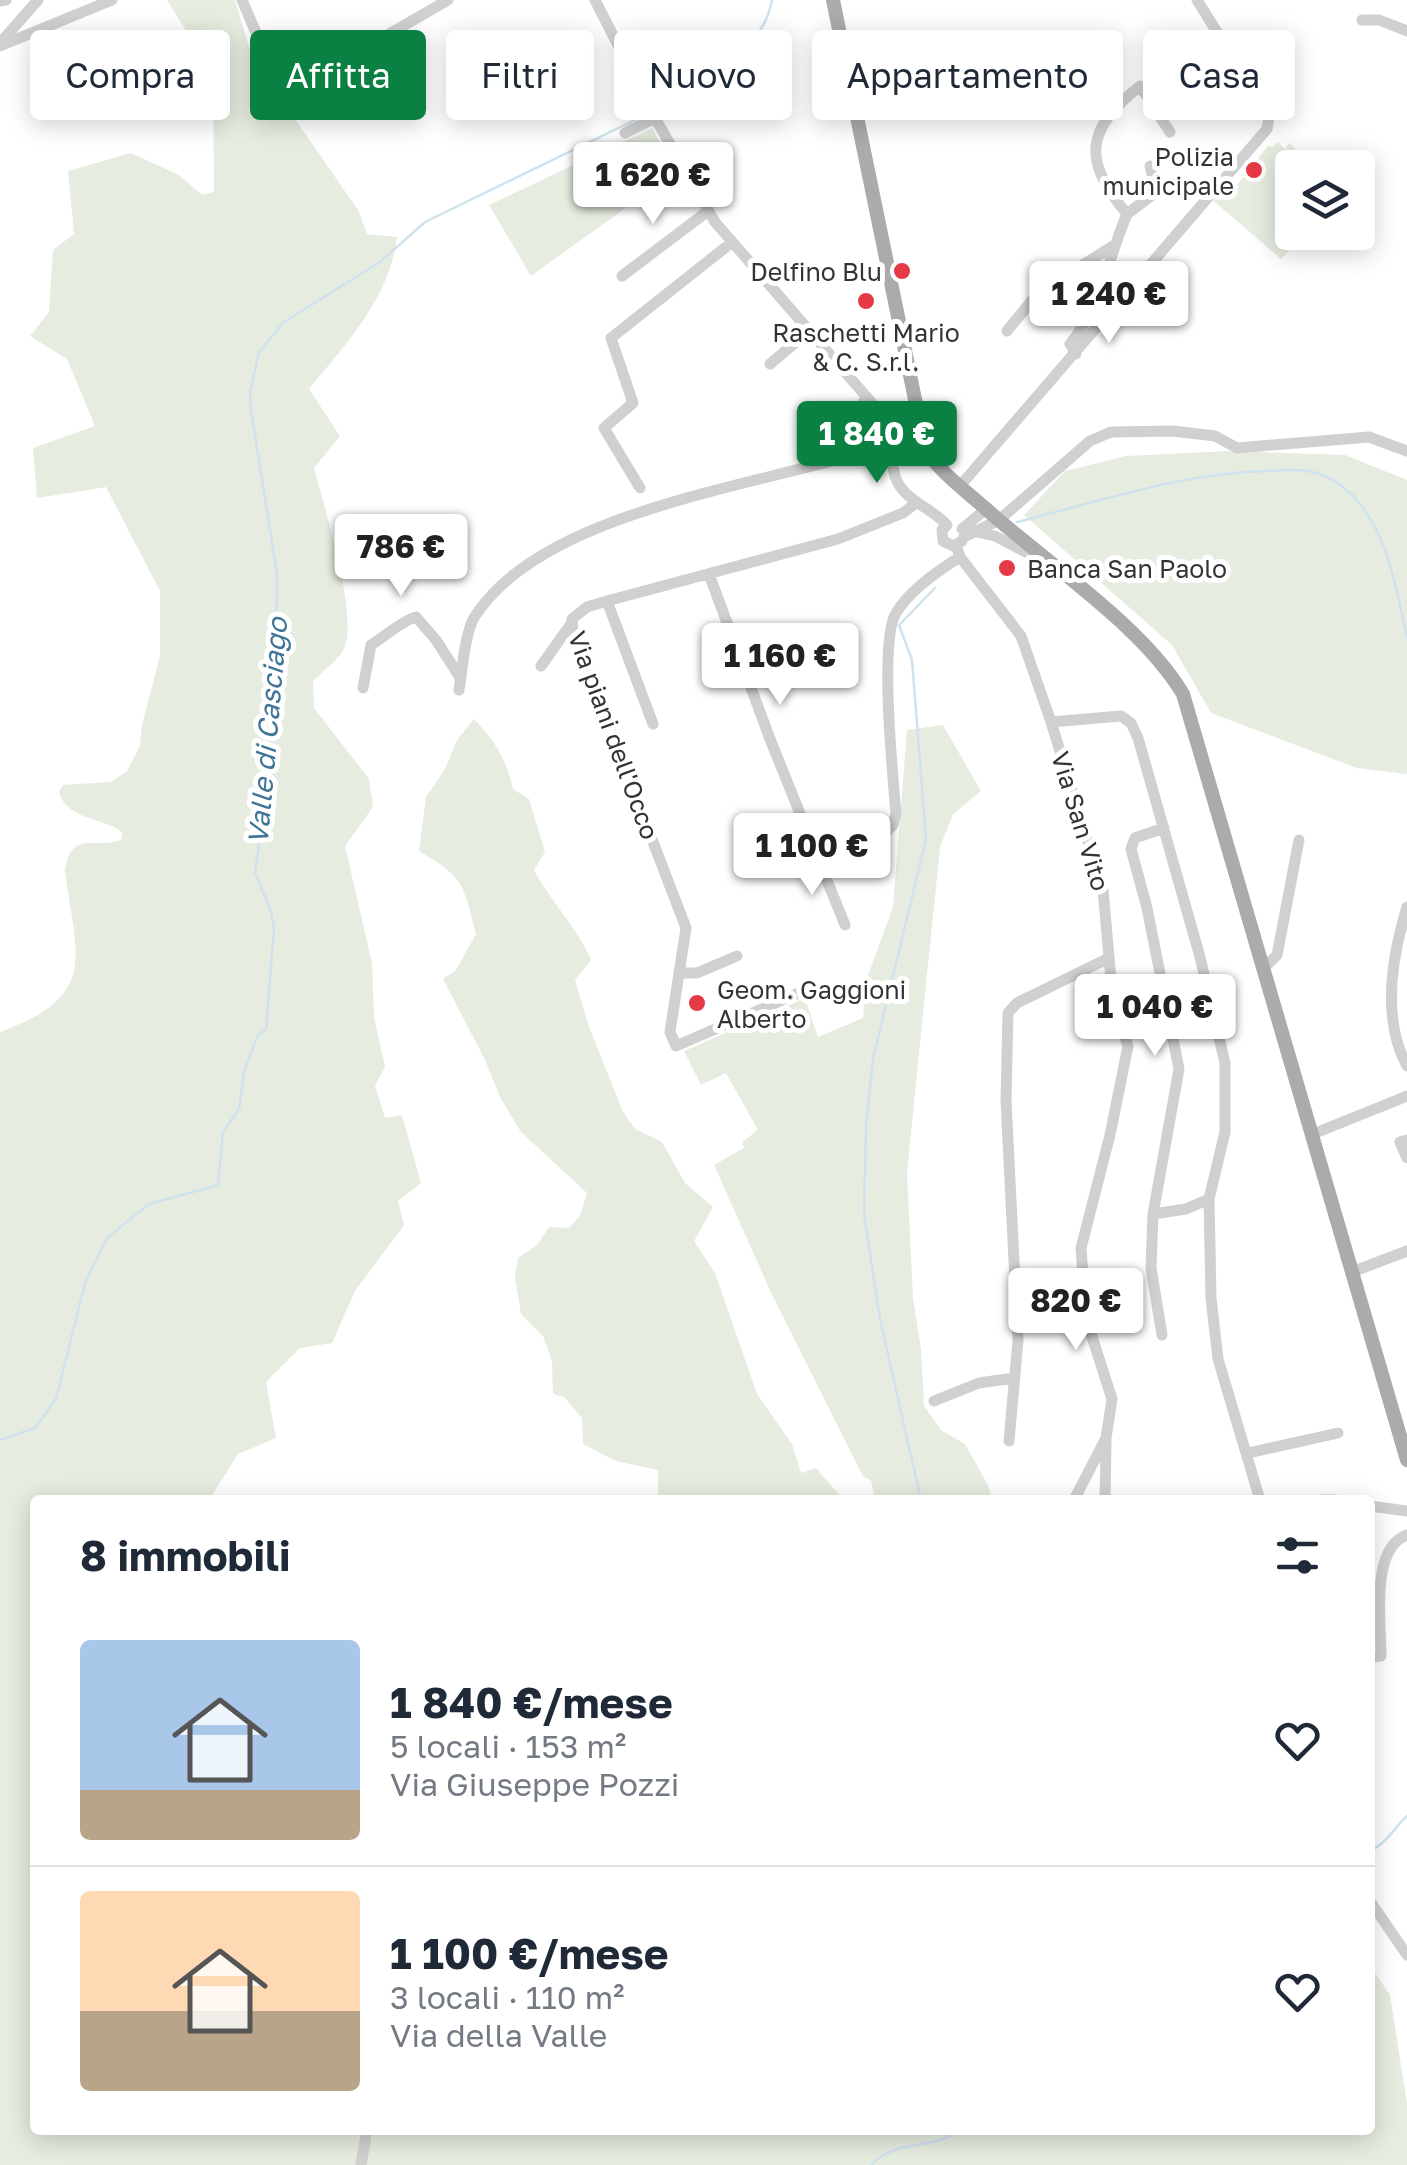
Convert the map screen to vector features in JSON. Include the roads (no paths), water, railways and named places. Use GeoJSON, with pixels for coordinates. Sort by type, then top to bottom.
{"type":"FeatureCollection","features":[{"type":"Feature","properties":{"kind":"main road"},"geometry":{"type":"LineString","coordinates":[[834,0],[839,30]]}},
{"type":"Feature","properties":{"kind":"main road"},"geometry":{"type":"LineString","coordinates":[[857,120],[923,442],[930,455],[960,486],[1160,661],[1184,694],[1407,1460]]}},
{"type":"Feature","properties":{"kind":"street"},"geometry":{"type":"LineString","coordinates":[[0,44],[38,0]]}},
{"type":"Feature","properties":{"kind":"street"},"geometry":{"type":"LineString","coordinates":[[0,44],[112,0]]}},
{"type":"Feature","properties":{"kind":"street"},"geometry":{"type":"LineString","coordinates":[[242,0],[272,70],[280,80],[301,84],[448,0]]}},
{"type":"Feature","properties":{"kind":"street"},"geometry":{"type":"LineString","coordinates":[[596,0],[614,35]]}},
{"type":"Feature","properties":{"kind":"street"},"geometry":{"type":"LineString","coordinates":[[960,486],[1000,435],[1076,354],[1267,130],[1269,117],[1197,0]]}},
{"type":"Feature","properties":{"kind":"street"},"geometry":{"type":"LineString","coordinates":[[1362,20],[1378,20],[1407,31]]}},
{"type":"Feature","properties":{"kind":"street"},"geometry":{"type":"LineString","coordinates":[[1127,214],[1106,188],[1096,166],[1095,143],[1102,128],[1124,99],[1140,86],[1170,132]]}},
{"type":"Feature","properties":{"kind":"street"},"geometry":{"type":"LineString","coordinates":[[625,133],[652,120]]}},
{"type":"Feature","properties":{"kind":"street"},"geometry":{"type":"LineString","coordinates":[[657,120],[708,211],[731,243],[866,397],[858,410],[874,431],[890,426],[896,478],[905,492],[947,524],[957,524],[961,542]]}},
{"type":"Feature","properties":{"kind":"street"},"geometry":{"type":"LineString","coordinates":[[1076,354],[1070,344],[1104,286],[1127,214],[1156,192],[1150,166]]}},
{"type":"Feature","properties":{"kind":"street"},"geometry":{"type":"LineString","coordinates":[[622,276],[708,211]]}},
{"type":"Feature","properties":{"kind":"street"},"geometry":{"type":"LineString","coordinates":[[640,488],[604,428],[633,403],[611,338],[731,243]]}},
{"type":"Feature","properties":{"kind":"street"},"geometry":{"type":"LineString","coordinates":[[1008,330],[1038,293],[1114,246]]}},
{"type":"Feature","properties":{"kind":"street"},"geometry":{"type":"LineString","coordinates":[[770,364],[809,331]]}},
{"type":"Feature","properties":{"kind":"street"},"geometry":{"type":"LineString","coordinates":[[961,542],[998,520],[1090,441],[1111,432],[1173,431],[1215,436],[1237,448],[1369,438],[1407,450]]}},
{"type":"Feature","properties":{"kind":"street"},"geometry":{"type":"LineString","coordinates":[[362,688],[371,645],[407,619],[416,617],[436,640],[460,685],[472,619],[491,596],[518,570],[597,526],[892,442]]}},
{"type":"Feature","properties":{"kind":"street","name":"Via piani dell'Occo"},"geometry":{"type":"LineString","coordinates":[[810,988],[676,1046],[670,1032],[686,928],[571,624],[581,610],[838,539],[904,513],[917,502]]}},
{"type":"Feature","properties":{"kind":"street"},"geometry":{"type":"LineString","coordinates":[[817,856],[885,833],[893,826],[896,814],[889,664],[893,620],[986,509]]}},
{"type":"Feature","properties":{"kind":"street","name":"Via San Vito"},"geometry":{"type":"LineString","coordinates":[[947,524],[941,538],[946,544],[961,542],[1021,636],[1051,722],[1107,917],[1113,1002],[1128,1046],[1081,1248],[1086,1318],[1112,1399],[1106,1438],[1105,1495]]}},
{"type":"Feature","properties":{"kind":"street"},"geometry":{"type":"LineString","coordinates":[[978,532],[996,536],[1058,570]]}},
{"type":"Feature","properties":{"kind":"street"},"geometry":{"type":"LineString","coordinates":[[709,574],[845,925]]}},
{"type":"Feature","properties":{"kind":"street"},"geometry":{"type":"LineString","coordinates":[[607,602],[653,724]]}},
{"type":"Feature","properties":{"kind":"street"},"geometry":{"type":"LineString","coordinates":[[541,666],[571,624]]}},
{"type":"Feature","properties":{"kind":"street"},"geometry":{"type":"LineString","coordinates":[[1051,722],[1115,715],[1126,719],[1135,730],[1200,958],[1226,1074],[1223,1148],[1209,1199],[1211,1298],[1218,1360],[1259,1495]]}},
{"type":"Feature","properties":{"kind":"street"},"geometry":{"type":"LineString","coordinates":[[1162,1334],[1151,1268],[1152,1214],[1179,1069],[1132,845],[1138,836],[1164,828]]}},
{"type":"Feature","properties":{"kind":"street"},"geometry":{"type":"LineString","coordinates":[[1265,967],[1276,955],[1299,840]]}},
{"type":"Feature","properties":{"kind":"street"},"geometry":{"type":"LineString","coordinates":[[1407,907],[1393,959],[1393,1011],[1407,1066]]}},
{"type":"Feature","properties":{"kind":"street"},"geometry":{"type":"LineString","coordinates":[[680,973],[697,973],[736,956]]}},
{"type":"Feature","properties":{"kind":"street"},"geometry":{"type":"LineString","coordinates":[[1009,1442],[1018,1340],[1006,1102],[1008,1013],[1017,1003],[1108,959]]}},
{"type":"Feature","properties":{"kind":"street"},"geometry":{"type":"LineString","coordinates":[[1313,1134],[1407,1096]]}},
{"type":"Feature","properties":{"kind":"street"},"geometry":{"type":"LineString","coordinates":[[1407,1140],[1400,1142],[1407,1158]]}},
{"type":"Feature","properties":{"kind":"street"},"geometry":{"type":"LineString","coordinates":[[1152,1214],[1186,1209],[1209,1199]]}},
{"type":"Feature","properties":{"kind":"street"},"geometry":{"type":"LineString","coordinates":[[1352,1272],[1407,1251]]}},
{"type":"Feature","properties":{"kind":"street"},"geometry":{"type":"LineString","coordinates":[[934,1401],[979,1383],[1014,1378]]}},
{"type":"Feature","properties":{"kind":"street"},"geometry":{"type":"LineString","coordinates":[[1248,1453],[1338,1433]]}},
{"type":"Feature","properties":{"kind":"street"},"geometry":{"type":"LineString","coordinates":[[1077,1495],[1106,1438]]}},
{"type":"Feature","properties":{"kind":"street"},"geometry":{"type":"LineString","coordinates":[[1375,1507],[1407,1511]]}},
{"type":"Feature","properties":{"kind":"street"},"geometry":{"type":"LineString","coordinates":[[1375,1657],[1382,1656],[1385,1555],[1394,1540],[1407,1535]]}},
{"type":"Feature","properties":{"kind":"street"},"geometry":{"type":"LineString","coordinates":[[1375,1908],[1407,1955]]}},
{"type":"Feature","properties":{"kind":"street"},"geometry":{"type":"LineString","coordinates":[[362,2165],[366,2135]]}},
{"type":"Feature","properties":{"kind":"waterway","name":"Valle di Casciago"},"geometry":{"type":"LineString","coordinates":[[760,30],[772,0]]}},
{"type":"Feature","properties":{"kind":"waterway","name":"Valle di Casciago"},"geometry":{"type":"LineString","coordinates":[[0,1440],[35,1428],[56,1399],[85,1283],[107,1238],[149,1204],[218,1185],[223,1132],[239,1109],[244,1072],[257,1037],[266,1029],[274,928],[255,873],[276,683],[277,574],[251,410],[250,393],[259,352],[284,322],[380,262],[425,222],[635,120]]}},
{"type":"Feature","properties":{"kind":"waterway"},"geometry":{"type":"LineString","coordinates":[[1017,522],[1203,477],[1286,470],[1320,474],[1352,495],[1374,526],[1389,562],[1407,637]]}},
{"type":"Feature","properties":{"kind":"waterway"},"geometry":{"type":"LineString","coordinates":[[920,1495],[880,1319],[864,1214],[866,1124],[873,1059],[926,839],[912,660],[899,625],[935,588]]}},
{"type":"Feature","properties":{"kind":"waterway"},"geometry":{"type":"LineString","coordinates":[[1375,1848],[1407,1816]]}},
{"type":"Feature","properties":{"kind":"waterway"},"geometry":{"type":"LineString","coordinates":[[871,2165],[893,2151],[951,2135]]}},
{"type":"Feature","properties":{"kind":"place","name":"Polizia municipale"},"geometry":{"type":"Point","coordinates":[1254,170]}},
{"type":"Feature","properties":{"kind":"place","name":"Delfino Blu"},"geometry":{"type":"Point","coordinates":[902,271]}},
{"type":"Feature","properties":{"kind":"place","name":"Raschetti Mario & C. S.r.l."},"geometry":{"type":"Point","coordinates":[866,301]}},
{"type":"Feature","properties":{"kind":"place","name":"Banca San Paolo"},"geometry":{"type":"Point","coordinates":[1007,568]}},
{"type":"Feature","properties":{"kind":"place","name":"Geom. Gaggioni Alberto"},"geometry":{"type":"Point","coordinates":[697,1003]}}]}
